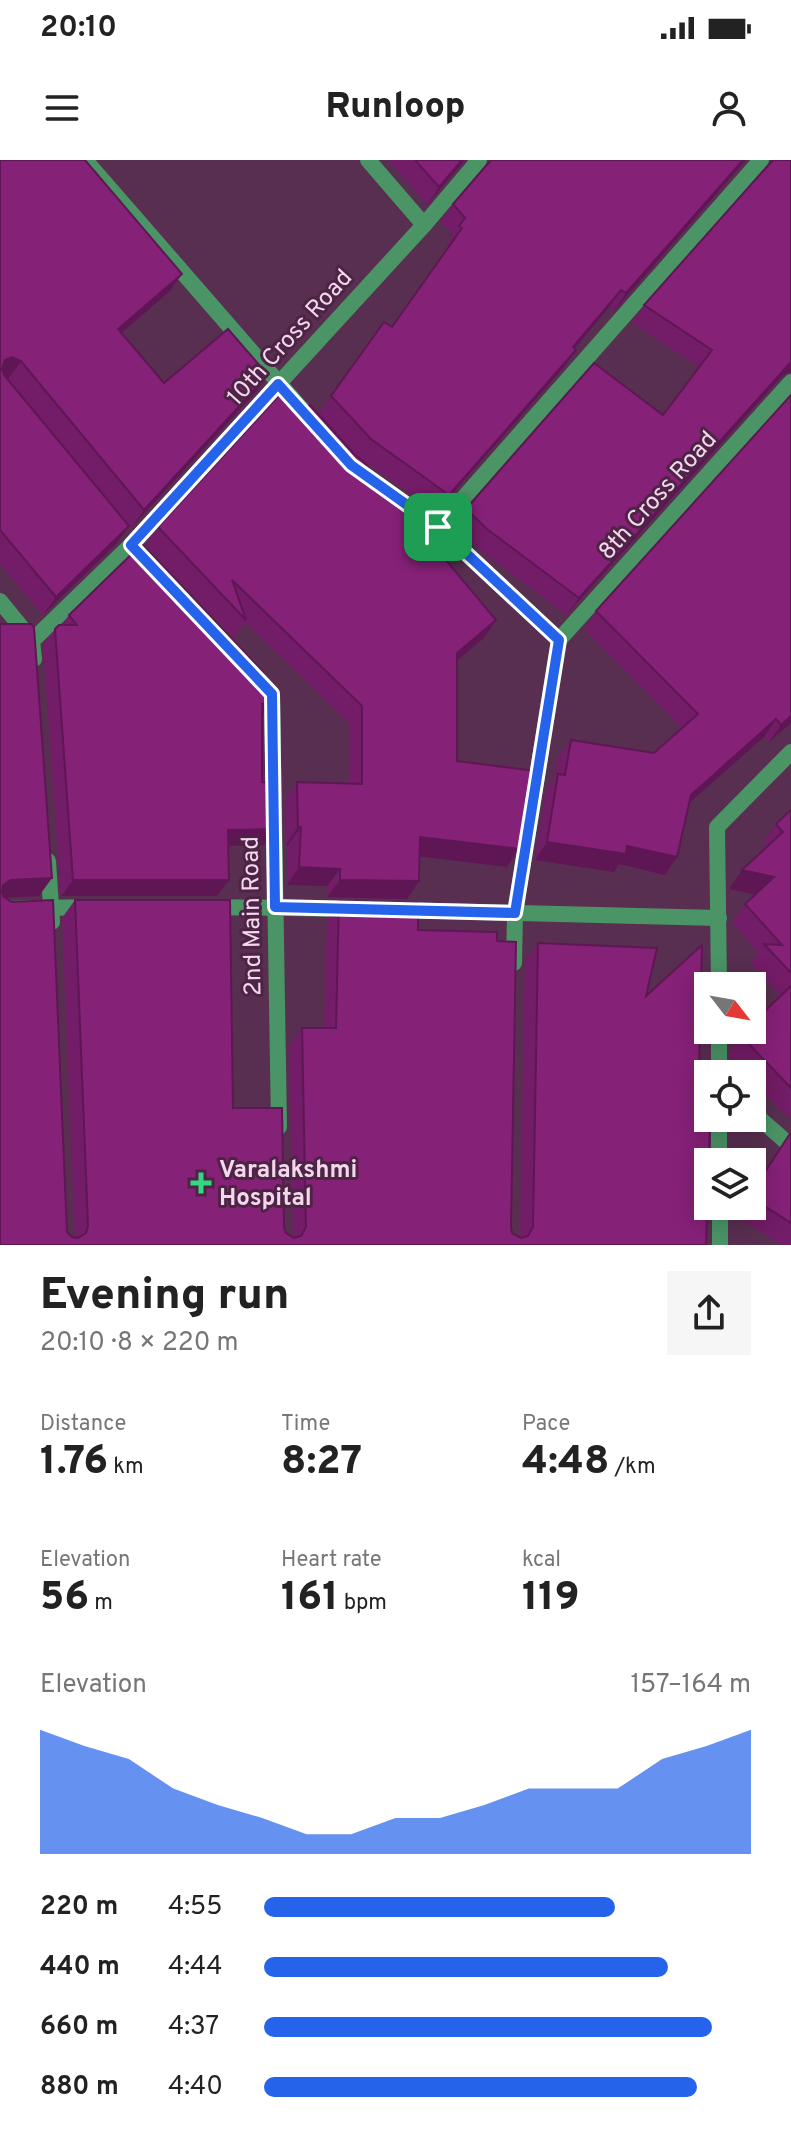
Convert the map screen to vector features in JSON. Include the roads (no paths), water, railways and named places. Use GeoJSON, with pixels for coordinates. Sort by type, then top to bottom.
{"type":"FeatureCollection","features":[{"type":"Feature","properties":{"kind":"street"},"geometry":{"type":"LineString","coordinates":[[85,160],[330,442]]}},
{"type":"Feature","properties":{"kind":"street"},"geometry":{"type":"LineString","coordinates":[[368,160],[424,225]]}},
{"type":"Feature","properties":{"kind":"street","name":"10th Cross Road"},"geometry":{"type":"LineString","coordinates":[[32,641],[131,545],[424,225],[479,160]]}},
{"type":"Feature","properties":{"kind":"street"},"geometry":{"type":"LineString","coordinates":[[438,527],[761,160]]}},
{"type":"Feature","properties":{"kind":"street","name":"8th Cross Road"},"geometry":{"type":"LineString","coordinates":[[559,640],[791,382]]}},
{"type":"Feature","properties":{"kind":"street"},"geometry":{"type":"LineString","coordinates":[[363,474],[438,527],[559,640],[515,913],[514,976]]}},
{"type":"Feature","properties":{"kind":"street"},"geometry":{"type":"LineString","coordinates":[[0,601],[32,641],[35,672]]}},
{"type":"Feature","properties":{"kind":"street","name":"2nd Main Road"},"geometry":{"type":"LineString","coordinates":[[250,671],[272,694],[279,1137]]}},
{"type":"Feature","properties":{"kind":"street"},"geometry":{"type":"LineString","coordinates":[[719,972],[717,827],[791,752]]}},
{"type":"Feature","properties":{"kind":"street"},"geometry":{"type":"LineString","coordinates":[[47,844],[52,937]]}},
{"type":"Feature","properties":{"kind":"street"},"geometry":{"type":"LineString","coordinates":[[0,909],[99,907]]}},
{"type":"Feature","properties":{"kind":"street"},"geometry":{"type":"LineString","coordinates":[[195,907],[719,918]]}},
{"type":"Feature","properties":{"kind":"street"},"geometry":{"type":"LineString","coordinates":[[766,1124],[791,1146]]}},
{"type":"Feature","properties":{"kind":"street"},"geometry":{"type":"LineString","coordinates":[[720,1220],[720,1245]]}},
{"type":"Feature","properties":{"kind":"place","name":"Varalakshmi Hospital"},"geometry":{"type":"Point","coordinates":[201,1183]}}]}
